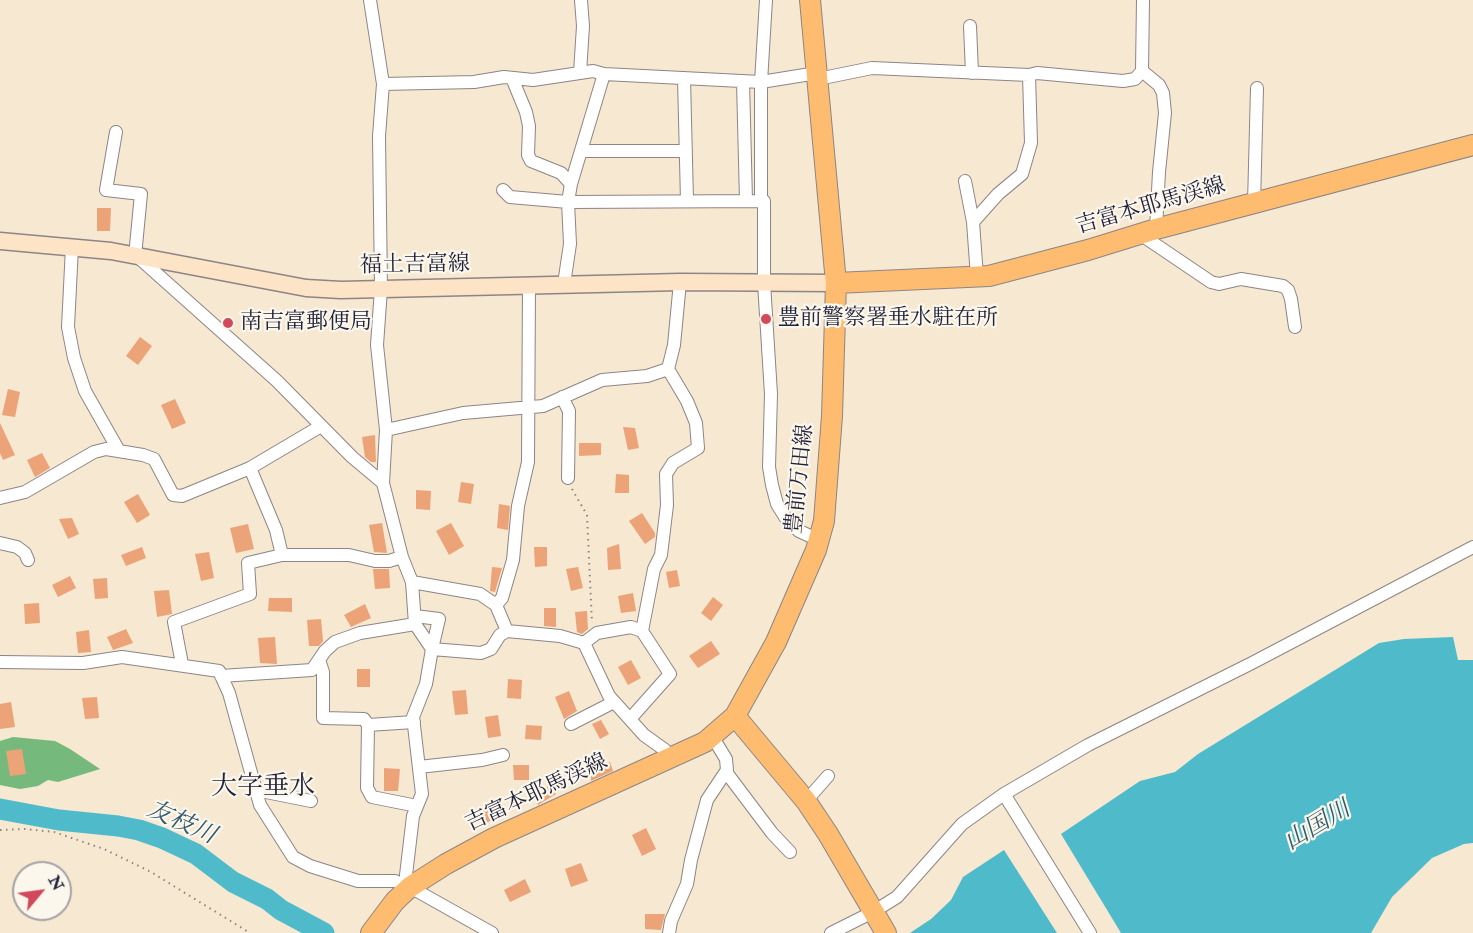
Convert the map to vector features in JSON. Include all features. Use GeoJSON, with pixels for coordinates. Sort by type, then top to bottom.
{"type":"FeatureCollection","features":[{"type":"Feature","properties":{"kind":"main road","name":"豊前万田線"},"geometry":{"type":"LineString","coordinates":[[735,716],[776,642],[819,540],[824,520],[832,416],[836,283],[810,0]]}},
{"type":"Feature","properties":{"kind":"main road","name":"吉富本耶馬渓線"},"geometry":{"type":"LineString","coordinates":[[836,283],[989,276],[1088,250],[1148,231],[1473,145]]}},
{"type":"Feature","properties":{"kind":"main road","name":"福土吉富線"},"geometry":{"type":"LineString","coordinates":[[0,241],[111,251],[306,288],[342,290],[680,282],[836,283]]}},
{"type":"Feature","properties":{"kind":"main road","name":"吉富本耶馬渓線"},"geometry":{"type":"LineString","coordinates":[[371,933],[395,901],[410,887],[446,864],[494,838],[705,742],[735,716]]}},
{"type":"Feature","properties":{"kind":"main road"},"geometry":{"type":"LineString","coordinates":[[735,716],[806,801],[880,922]]}},
{"type":"Feature","properties":{"kind":"street"},"geometry":{"type":"LineString","coordinates":[[370,0],[383,84],[379,136],[381,289],[376,345],[386,430],[383,483],[402,556],[412,582],[415,620],[432,648]]}},
{"type":"Feature","properties":{"kind":"street"},"geometry":{"type":"LineString","coordinates":[[580,0],[583,26],[580,73]]}},
{"type":"Feature","properties":{"kind":"street"},"geometry":{"type":"LineString","coordinates":[[766,0],[761,82],[761,201],[764,201],[764,283],[771,394],[769,467],[777,504],[787,520],[799,531],[819,540]]}},
{"type":"Feature","properties":{"kind":"street"},"geometry":{"type":"LineString","coordinates":[[383,84],[474,82],[512,78],[533,80],[593,71],[604,74],[761,82],[872,68],[1029,75],[1037,73],[1123,81],[1135,79],[1142,71],[1143,0]]}},
{"type":"Feature","properties":{"kind":"street"},"geometry":{"type":"LineString","coordinates":[[970,26],[972,73]]}},
{"type":"Feature","properties":{"kind":"street"},"geometry":{"type":"LineString","coordinates":[[1142,71],[1159,85],[1163,93],[1165,113],[1159,172],[1148,231],[1211,282],[1219,284],[1241,279],[1282,286],[1288,290],[1291,299],[1295,327]]}},
{"type":"Feature","properties":{"kind":"street"},"geometry":{"type":"LineString","coordinates":[[564,284],[570,244],[568,202],[571,184],[604,74]]}},
{"type":"Feature","properties":{"kind":"street"},"geometry":{"type":"LineString","coordinates":[[973,222],[998,194],[1022,174],[1031,143],[1029,75]]}},
{"type":"Feature","properties":{"kind":"street"},"geometry":{"type":"LineString","coordinates":[[512,78],[526,112],[529,126],[528,155],[531,161],[561,173],[571,184]]}},
{"type":"Feature","properties":{"kind":"street"},"geometry":{"type":"LineString","coordinates":[[684,78],[687,201]]}},
{"type":"Feature","properties":{"kind":"street"},"geometry":{"type":"LineString","coordinates":[[743,81],[746,201]]}},
{"type":"Feature","properties":{"kind":"street"},"geometry":{"type":"LineString","coordinates":[[1254,204],[1257,88]]}},
{"type":"Feature","properties":{"kind":"street"},"geometry":{"type":"LineString","coordinates":[[116,132],[106,190],[141,194],[137,257],[277,381],[352,458],[383,483]]}},
{"type":"Feature","properties":{"kind":"street"},"geometry":{"type":"LineString","coordinates":[[581,151],[686,151]]}},
{"type":"Feature","properties":{"kind":"street"},"geometry":{"type":"LineString","coordinates":[[965,181],[973,222],[977,277]]}},
{"type":"Feature","properties":{"kind":"street"},"geometry":{"type":"LineString","coordinates":[[503,190],[510,197],[568,202],[761,201]]}},
{"type":"Feature","properties":{"kind":"street"},"geometry":{"type":"LineString","coordinates":[[72,248],[68,327],[74,358],[85,391],[119,451]]}},
{"type":"Feature","properties":{"kind":"street"},"geometry":{"type":"LineString","coordinates":[[642,631],[654,569],[661,555],[667,505],[666,474],[673,463],[698,448],[696,423],[687,401],[668,369],[674,345],[680,282]]}},
{"type":"Feature","properties":{"kind":"street"},"geometry":{"type":"LineString","coordinates":[[496,605],[502,598],[513,560],[518,506],[528,462],[529,286]]}},
{"type":"Feature","properties":{"kind":"street"},"geometry":{"type":"LineString","coordinates":[[386,430],[464,413],[543,406],[602,380],[647,376],[668,369]]}},
{"type":"Feature","properties":{"kind":"street"},"geometry":{"type":"LineString","coordinates":[[562,397],[569,411],[568,478]]}},
{"type":"Feature","properties":{"kind":"street"},"geometry":{"type":"LineString","coordinates":[[0,498],[25,492],[94,452],[106,449],[154,459],[173,495],[182,496],[250,468],[321,426]]}},
{"type":"Feature","properties":{"kind":"street"},"geometry":{"type":"LineString","coordinates":[[250,468],[276,530],[282,555]]}},
{"type":"Feature","properties":{"kind":"street"},"geometry":{"type":"LineString","coordinates":[[0,543],[17,547],[25,553],[28,560]]}},
{"type":"Feature","properties":{"kind":"street"},"geometry":{"type":"LineString","coordinates":[[831,933],[880,922],[897,897],[962,824],[1004,794],[1088,745],[1252,663],[1473,547]]}},
{"type":"Feature","properties":{"kind":"street"},"geometry":{"type":"LineString","coordinates":[[182,664],[174,622],[250,594],[248,563],[282,555],[349,555],[375,561],[389,561],[402,556]]}},
{"type":"Feature","properties":{"kind":"street"},"geometry":{"type":"LineString","coordinates":[[412,582],[480,594],[496,605],[507,631]]}},
{"type":"Feature","properties":{"kind":"street"},"geometry":{"type":"LineString","coordinates":[[221,676],[312,670],[325,651],[335,642],[360,633],[415,620],[439,619],[426,684],[413,717],[422,794],[413,816],[406,874],[410,887]]}},
{"type":"Feature","properties":{"kind":"street"},"geometry":{"type":"LineString","coordinates":[[432,648],[481,653],[491,649],[500,635],[507,631],[588,640],[597,633],[631,627],[642,631],[670,674],[630,719]]}},
{"type":"Feature","properties":{"kind":"street"},"geometry":{"type":"LineString","coordinates":[[588,640],[609,696],[644,735],[665,750],[671,758]]}},
{"type":"Feature","properties":{"kind":"street"},"geometry":{"type":"LineString","coordinates":[[0,662],[83,663],[122,657],[219,671],[229,693],[260,805],[293,857],[310,866],[358,881],[395,881],[492,933]]}},
{"type":"Feature","properties":{"kind":"street"},"geometry":{"type":"LineString","coordinates":[[319,660],[322,672],[322,718],[364,719],[368,725],[367,788],[372,797],[417,806]]}},
{"type":"Feature","properties":{"kind":"street"},"geometry":{"type":"LineString","coordinates":[[571,724],[614,702]]}},
{"type":"Feature","properties":{"kind":"street"},"geometry":{"type":"LineString","coordinates":[[368,725],[414,722]]}},
{"type":"Feature","properties":{"kind":"street"},"geometry":{"type":"LineString","coordinates":[[669,933],[671,921],[687,884],[690,860],[708,800],[728,770],[726,759],[712,736]]}},
{"type":"Feature","properties":{"kind":"street"},"geometry":{"type":"LineString","coordinates":[[419,767],[482,760],[502,754]]}},
{"type":"Feature","properties":{"kind":"street"},"geometry":{"type":"LineString","coordinates":[[726,772],[772,833],[790,852]]}},
{"type":"Feature","properties":{"kind":"street"},"geometry":{"type":"LineString","coordinates":[[806,801],[828,776]]}},
{"type":"Feature","properties":{"kind":"street"},"geometry":{"type":"LineString","coordinates":[[256,790],[311,801]]}},
{"type":"Feature","properties":{"kind":"street"},"geometry":{"type":"LineString","coordinates":[[1004,794],[1090,933]]}},
{"type":"Feature","properties":{"kind":"path"},"geometry":{"type":"LineString","coordinates":[[568,478],[587,515],[588,640]]}},
{"type":"Feature","properties":{"kind":"path"},"geometry":{"type":"LineString","coordinates":[[0,830],[25,829],[54,832],[104,849],[151,872],[250,933]]}},
{"type":"Feature","properties":{"kind":"green space"},"geometry":{"type":"Polygon","coordinates":[[[13,737],[55,741],[100,769],[58,782],[48,780],[38,786],[20,789],[0,785],[0,741],[13,737]]]}},
{"type":"Feature","properties":{"kind":"water","name":"山国川"},"geometry":{"type":"Polygon","coordinates":[[[1453,637],[1458,660],[1473,660],[1473,843],[1464,844],[1432,858],[1392,897],[1371,933],[1121,933],[1061,834],[1140,781],[1175,772],[1198,754],[1379,643],[1404,639],[1453,637]]]}},
{"type":"Feature","properties":{"kind":"water"},"geometry":{"type":"Polygon","coordinates":[[[1004,850],[1057,933],[910,933],[931,919],[951,900],[963,877],[1004,850]]]}},
{"type":"Feature","properties":{"kind":"building"},"geometry":{"type":"Polygon","coordinates":[[[97,208],[111,208],[110,231],[97,231],[97,208]]]}},
{"type":"Feature","properties":{"kind":"building"},"geometry":{"type":"Polygon","coordinates":[[[140,337],[152,346],[138,365],[126,356],[140,337]]]}},
{"type":"Feature","properties":{"kind":"building"},"geometry":{"type":"Polygon","coordinates":[[[8,389],[20,392],[15,417],[2,415],[8,389]]]}},
{"type":"Feature","properties":{"kind":"building"},"geometry":{"type":"Polygon","coordinates":[[[175,399],[186,423],[172,429],[161,405],[175,399]]]}},
{"type":"Feature","properties":{"kind":"building"},"geometry":{"type":"Polygon","coordinates":[[[0,423],[15,455],[3,460],[0,453],[0,423]]]}},
{"type":"Feature","properties":{"kind":"building"},"geometry":{"type":"Polygon","coordinates":[[[623,427],[635,428],[639,448],[628,450],[623,427]]]}},
{"type":"Feature","properties":{"kind":"building"},"geometry":{"type":"Polygon","coordinates":[[[375,435],[376,462],[371,462],[365,457],[362,437],[375,435]]]}},
{"type":"Feature","properties":{"kind":"building"},"geometry":{"type":"Polygon","coordinates":[[[579,443],[601,443],[601,455],[579,456],[579,443]]]}},
{"type":"Feature","properties":{"kind":"building"},"geometry":{"type":"Polygon","coordinates":[[[42,453],[50,468],[35,477],[27,460],[42,453]]]}},
{"type":"Feature","properties":{"kind":"building"},"geometry":{"type":"Polygon","coordinates":[[[616,474],[629,475],[629,493],[615,493],[616,474]]]}},
{"type":"Feature","properties":{"kind":"building"},"geometry":{"type":"Polygon","coordinates":[[[461,482],[474,484],[471,504],[458,502],[461,482]]]}},
{"type":"Feature","properties":{"kind":"building"},"geometry":{"type":"Polygon","coordinates":[[[416,490],[431,491],[430,510],[416,509],[416,490]]]}},
{"type":"Feature","properties":{"kind":"building"},"geometry":{"type":"Polygon","coordinates":[[[138,494],[150,515],[137,523],[124,502],[138,494]]]}},
{"type":"Feature","properties":{"kind":"building"},"geometry":{"type":"Polygon","coordinates":[[[499,504],[510,506],[508,530],[497,528],[499,504]]]}},
{"type":"Feature","properties":{"kind":"building"},"geometry":{"type":"Polygon","coordinates":[[[642,513],[655,533],[655,537],[645,544],[629,521],[642,513]]]}},
{"type":"Feature","properties":{"kind":"building"},"geometry":{"type":"Polygon","coordinates":[[[72,518],[79,534],[68,539],[59,519],[72,518]]]}},
{"type":"Feature","properties":{"kind":"building"},"geometry":{"type":"Polygon","coordinates":[[[382,523],[387,553],[374,552],[369,525],[382,523]]]}},
{"type":"Feature","properties":{"kind":"building"},"geometry":{"type":"Polygon","coordinates":[[[451,523],[464,546],[449,555],[436,531],[451,523]]]}},
{"type":"Feature","properties":{"kind":"building"},"geometry":{"type":"Polygon","coordinates":[[[248,524],[254,549],[236,553],[230,528],[248,524]]]}},
{"type":"Feature","properties":{"kind":"building"},"geometry":{"type":"Polygon","coordinates":[[[619,544],[621,569],[608,570],[607,548],[619,544]]]}},
{"type":"Feature","properties":{"kind":"building"},"geometry":{"type":"Polygon","coordinates":[[[142,547],[146,558],[126,566],[121,555],[142,547]]]}},
{"type":"Feature","properties":{"kind":"building"},"geometry":{"type":"Polygon","coordinates":[[[534,547],[547,547],[547,566],[535,567],[534,547]]]}},
{"type":"Feature","properties":{"kind":"building"},"geometry":{"type":"Polygon","coordinates":[[[209,552],[214,578],[201,581],[195,554],[209,552]]]}},
{"type":"Feature","properties":{"kind":"building"},"geometry":{"type":"Polygon","coordinates":[[[492,567],[502,568],[495,592],[490,591],[492,567]]]}},
{"type":"Feature","properties":{"kind":"building"},"geometry":{"type":"Polygon","coordinates":[[[578,567],[583,588],[571,591],[566,569],[578,567]]]}},
{"type":"Feature","properties":{"kind":"building"},"geometry":{"type":"Polygon","coordinates":[[[373,569],[389,569],[390,588],[375,589],[373,569]]]}},
{"type":"Feature","properties":{"kind":"building"},"geometry":{"type":"Polygon","coordinates":[[[677,570],[680,586],[669,588],[666,572],[677,570]]]}},
{"type":"Feature","properties":{"kind":"building"},"geometry":{"type":"Polygon","coordinates":[[[70,576],[76,588],[58,597],[52,585],[70,576]]]}},
{"type":"Feature","properties":{"kind":"building"},"geometry":{"type":"Polygon","coordinates":[[[107,578],[108,598],[95,599],[93,579],[107,578]]]}},
{"type":"Feature","properties":{"kind":"building"},"geometry":{"type":"Polygon","coordinates":[[[169,590],[172,614],[157,617],[154,591],[169,590]]]}},
{"type":"Feature","properties":{"kind":"building"},"geometry":{"type":"Polygon","coordinates":[[[633,593],[636,611],[621,613],[618,596],[633,593]]]}},
{"type":"Feature","properties":{"kind":"building"},"geometry":{"type":"Polygon","coordinates":[[[713,597],[723,605],[711,621],[701,613],[713,597]]]}},
{"type":"Feature","properties":{"kind":"building"},"geometry":{"type":"Polygon","coordinates":[[[269,598],[292,598],[292,612],[268,611],[269,598]]]}},
{"type":"Feature","properties":{"kind":"building"},"geometry":{"type":"Polygon","coordinates":[[[39,603],[40,623],[25,624],[24,604],[39,603]]]}},
{"type":"Feature","properties":{"kind":"building"},"geometry":{"type":"Polygon","coordinates":[[[365,604],[371,618],[351,627],[344,615],[365,604]]]}},
{"type":"Feature","properties":{"kind":"building"},"geometry":{"type":"Polygon","coordinates":[[[544,608],[556,608],[556,627],[544,626],[544,608]]]}},
{"type":"Feature","properties":{"kind":"building"},"geometry":{"type":"Polygon","coordinates":[[[587,611],[588,629],[582,634],[577,632],[575,612],[587,611]]]}},
{"type":"Feature","properties":{"kind":"building"},"geometry":{"type":"Polygon","coordinates":[[[321,619],[323,641],[319,646],[309,646],[307,620],[321,619]]]}},
{"type":"Feature","properties":{"kind":"building"},"geometry":{"type":"Polygon","coordinates":[[[126,629],[133,643],[113,650],[107,637],[126,629]]]}},
{"type":"Feature","properties":{"kind":"building"},"geometry":{"type":"Polygon","coordinates":[[[89,630],[91,652],[78,653],[76,632],[89,630]]]}},
{"type":"Feature","properties":{"kind":"building"},"geometry":{"type":"Polygon","coordinates":[[[275,637],[277,664],[260,663],[258,638],[275,637]]]}},
{"type":"Feature","properties":{"kind":"building"},"geometry":{"type":"Polygon","coordinates":[[[711,641],[720,654],[698,668],[689,656],[711,641]]]}},
{"type":"Feature","properties":{"kind":"building"},"geometry":{"type":"Polygon","coordinates":[[[631,660],[641,678],[628,685],[618,667],[631,660]]]}},
{"type":"Feature","properties":{"kind":"building"},"geometry":{"type":"Polygon","coordinates":[[[357,669],[370,669],[370,687],[357,687],[357,669]]]}},
{"type":"Feature","properties":{"kind":"building"},"geometry":{"type":"Polygon","coordinates":[[[508,679],[522,680],[521,699],[507,698],[508,679]]]}},
{"type":"Feature","properties":{"kind":"building"},"geometry":{"type":"Polygon","coordinates":[[[466,690],[468,714],[455,715],[452,691],[466,690]]]}},
{"type":"Feature","properties":{"kind":"building"},"geometry":{"type":"Polygon","coordinates":[[[569,691],[577,711],[564,719],[555,697],[569,691]]]}},
{"type":"Feature","properties":{"kind":"building"},"geometry":{"type":"Polygon","coordinates":[[[97,697],[99,718],[85,719],[82,698],[97,697]]]}},
{"type":"Feature","properties":{"kind":"building"},"geometry":{"type":"Polygon","coordinates":[[[11,702],[15,727],[0,729],[0,704],[11,702]]]}},
{"type":"Feature","properties":{"kind":"building"},"geometry":{"type":"Polygon","coordinates":[[[498,715],[501,736],[488,738],[485,717],[498,715]]]}},
{"type":"Feature","properties":{"kind":"building"},"geometry":{"type":"Polygon","coordinates":[[[601,720],[609,734],[600,739],[592,724],[601,720]]]}},
{"type":"Feature","properties":{"kind":"building"},"geometry":{"type":"Polygon","coordinates":[[[526,725],[542,726],[541,740],[525,739],[526,725]]]}},
{"type":"Feature","properties":{"kind":"building"},"geometry":{"type":"Polygon","coordinates":[[[22,749],[26,774],[10,776],[6,751],[22,749]]]}},
{"type":"Feature","properties":{"kind":"building"},"geometry":{"type":"Polygon","coordinates":[[[610,762],[613,771],[591,781],[591,770],[610,762]]]}},
{"type":"Feature","properties":{"kind":"building"},"geometry":{"type":"Polygon","coordinates":[[[513,765],[529,765],[529,780],[514,780],[513,765]]]}},
{"type":"Feature","properties":{"kind":"building"},"geometry":{"type":"Polygon","coordinates":[[[384,768],[400,769],[398,791],[384,791],[384,768]]]}},
{"type":"Feature","properties":{"kind":"building"},"geometry":{"type":"Polygon","coordinates":[[[550,785],[556,794],[538,805],[533,796],[550,785]]]}},
{"type":"Feature","properties":{"kind":"building"},"geometry":{"type":"Polygon","coordinates":[[[496,800],[504,813],[485,824],[477,811],[496,800]]]}},
{"type":"Feature","properties":{"kind":"building"},"geometry":{"type":"Polygon","coordinates":[[[646,828],[656,849],[642,856],[632,835],[646,828]]]}},
{"type":"Feature","properties":{"kind":"building"},"geometry":{"type":"Polygon","coordinates":[[[581,863],[588,881],[571,887],[565,869],[581,863]]]}},
{"type":"Feature","properties":{"kind":"building"},"geometry":{"type":"Polygon","coordinates":[[[525,879],[531,892],[510,902],[504,890],[525,879]]]}},
{"type":"Feature","properties":{"kind":"building"},"geometry":{"type":"Polygon","coordinates":[[[645,914],[665,914],[661,930],[645,929],[645,914]]]}},
{"type":"Feature","properties":{"kind":"waterway","name":"友枝川"},"geometry":{"type":"LineString","coordinates":[[0,809],[59,820],[118,826],[162,838],[196,854],[233,882],[324,933]]}},
{"type":"Feature","properties":{"kind":"place","name":"豊前警察署垂水駐在所"},"geometry":{"type":"Point","coordinates":[766,319]}},
{"type":"Feature","properties":{"kind":"place","name":"南吉富郵便局"},"geometry":{"type":"Point","coordinates":[228,323]}},
{"type":"Feature","properties":{"kind":"district","name":"大字垂水"},"geometry":{"type":"Point","coordinates":[263,788]}}]}
